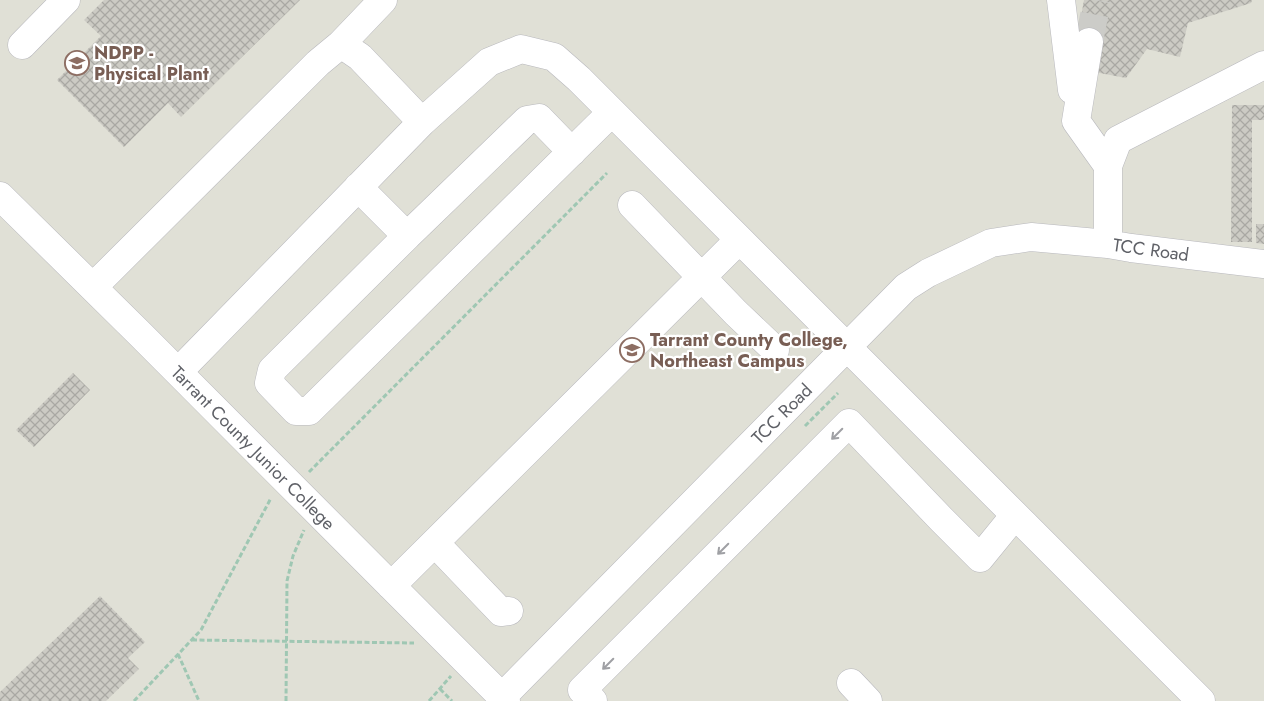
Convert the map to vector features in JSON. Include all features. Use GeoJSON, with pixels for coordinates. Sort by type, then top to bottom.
{"type":"FeatureCollection","features":[{"type":"Feature","properties":{"kind":"street"},"geometry":{"type":"LineString","coordinates":[[22,45],[66,0]]}},
{"type":"Feature","properties":{"kind":"street"},"geometry":{"type":"LineString","coordinates":[[93,287],[318,63],[341,44],[383,0]]}},
{"type":"Feature","properties":{"kind":"street"},"geometry":{"type":"LineString","coordinates":[[1061,0],[1076,122],[1108,166]]}},
{"type":"Feature","properties":{"kind":"street"},"geometry":{"type":"LineString","coordinates":[[1076,122],[1089,42]]}},
{"type":"Feature","properties":{"kind":"street"},"geometry":{"type":"LineString","coordinates":[[341,44],[360,57],[422,122]]}},
{"type":"Feature","properties":{"kind":"street"},"geometry":{"type":"LineString","coordinates":[[178,372],[422,122],[489,62],[521,49],[554,57],[579,79],[1201,701]]}},
{"type":"Feature","properties":{"kind":"street"},"geometry":{"type":"LineString","coordinates":[[1108,244],[1108,166],[1118,140],[1264,65]]}},
{"type":"Feature","properties":{"kind":"street"},"geometry":{"type":"LineString","coordinates":[[572,152],[538,118],[527,120],[406,236],[272,370],[269,382],[296,411],[309,411],[572,152],[612,112]]}},
{"type":"Feature","properties":{"kind":"street"},"geometry":{"type":"LineString","coordinates":[[358,187],[406,236]]}},
{"type":"Feature","properties":{"kind":"street","name":"Tarrant County Junior College"},"geometry":{"type":"LineString","coordinates":[[0,196],[504,699]]}},
{"type":"Feature","properties":{"kind":"street"},"geometry":{"type":"LineString","coordinates":[[632,205],[736,314],[775,350]]}},
{"type":"Feature","properties":{"kind":"street","name":"TCC Road"},"geometry":{"type":"LineString","coordinates":[[504,699],[906,287],[928,273],[991,242],[1032,237],[1108,244],[1264,264]]}},
{"type":"Feature","properties":{"kind":"street"},"geometry":{"type":"LineString","coordinates":[[391,586],[739,240]]}},
{"type":"Feature","properties":{"kind":"street"},"geometry":{"type":"LineString","coordinates":[[593,701],[582,690],[849,423],[980,558],[1015,515]]}},
{"type":"Feature","properties":{"kind":"street"},"geometry":{"type":"LineString","coordinates":[[435,543],[501,612],[509,611]]}},
{"type":"Feature","properties":{"kind":"path"},"geometry":{"type":"LineString","coordinates":[[306,475],[607,174]]}},
{"type":"Feature","properties":{"kind":"path"},"geometry":{"type":"LineString","coordinates":[[134,701],[201,630],[273,494]]}},
{"type":"Feature","properties":{"kind":"path"},"geometry":{"type":"LineString","coordinates":[[286,701],[287,581],[293,556],[305,528]]}},
{"type":"Feature","properties":{"kind":"path"},"geometry":{"type":"LineString","coordinates":[[192,640],[420,643]]}},
{"type":"Feature","properties":{"kind":"path"},"geometry":{"type":"LineString","coordinates":[[178,654],[199,701]]}},
{"type":"Feature","properties":{"kind":"path"},"geometry":{"type":"LineString","coordinates":[[429,701],[452,675]]}},
{"type":"Feature","properties":{"kind":"path"},"geometry":{"type":"LineString","coordinates":[[440,689],[452,701]]}},
{"type":"Feature","properties":{"kind":"shaded area","name":"Tarrant County College, Northeast Campus"},"geometry":{"type":"Polygon","coordinates":[[[0,0],[1264,0],[1264,701],[0,701],[0,0]]]}},
{"type":"Feature","properties":{"kind":"building"},"geometry":{"type":"Polygon","coordinates":[[[104,0],[300,0],[181,117],[168,103],[124,147],[57,80],[101,36],[84,20],[104,0]]]}},
{"type":"Feature","properties":{"kind":"building"},"geometry":{"type":"Polygon","coordinates":[[[1084,0],[1252,0],[1251,3],[1188,23],[1180,57],[1147,49],[1126,78],[1089,71],[1077,39],[1084,0]]]}},
{"type":"Feature","properties":{"kind":"building"},"geometry":{"type":"Polygon","coordinates":[[[1232,105],[1264,105],[1264,120],[1252,120],[1252,242],[1231,242],[1232,105]]]}},
{"type":"Feature","properties":{"kind":"building"},"geometry":{"type":"Polygon","coordinates":[[[1256,224],[1264,224],[1264,244],[1256,243],[1256,224]]]}},
{"type":"Feature","properties":{"kind":"building"},"geometry":{"type":"Polygon","coordinates":[[[73,373],[90,390],[34,447],[16,430],[73,373]]]}},
{"type":"Feature","properties":{"kind":"building"},"geometry":{"type":"Polygon","coordinates":[[[100,596],[145,642],[128,658],[139,669],[106,701],[0,701],[0,692],[100,596]]]}},
{"type":"Feature","properties":{"kind":"tunnel"},"geometry":{"type":"LineString","coordinates":[[1089,42],[1097,0]]}},
{"type":"Feature","properties":{"kind":"place","name":"NDPP - Physical Plant"},"geometry":{"type":"Point","coordinates":[77,63]}},
{"type":"Feature","properties":{"kind":"place","name":"Tarrant County College, Northeast Campus"},"geometry":{"type":"Point","coordinates":[632,350]}}]}
